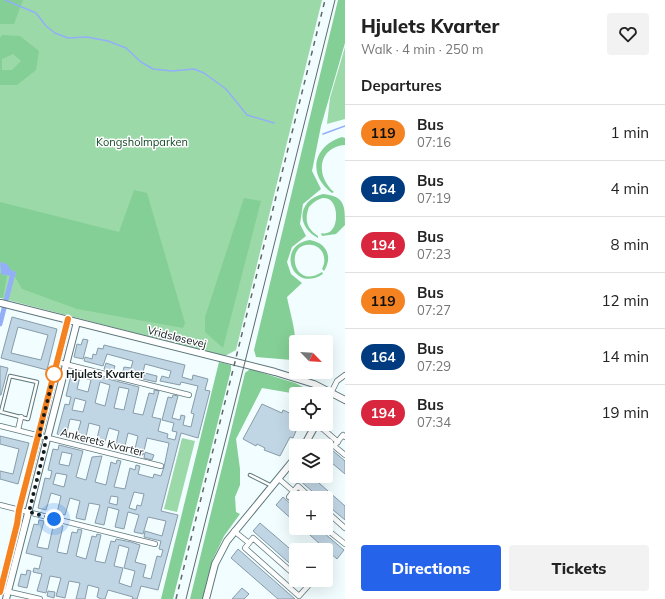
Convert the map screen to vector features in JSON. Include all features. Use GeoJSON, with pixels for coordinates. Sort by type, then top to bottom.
{"type":"FeatureCollection","features":[{"type":"Feature","properties":{"kind":"street","name":"Vridsløsevej"},"geometry":{"type":"LineString","coordinates":[[0,303],[14,305],[275,372],[319,387]]}},
{"type":"Feature","properties":{"kind":"street"},"geometry":{"type":"LineString","coordinates":[[6,599],[3,591],[19,510],[68,319]]}},
{"type":"Feature","properties":{"kind":"street"},"geometry":{"type":"LineString","coordinates":[[3,591],[29,512],[46,437],[77,322]]}},
{"type":"Feature","properties":{"kind":"street"},"geometry":{"type":"LineString","coordinates":[[57,362],[189,394]]}},
{"type":"Feature","properties":{"kind":"street"},"geometry":{"type":"LineString","coordinates":[[333,388],[337,381],[345,375]]}},
{"type":"Feature","properties":{"kind":"street","name":"Vridsløsevej"},"geometry":{"type":"LineString","coordinates":[[333,393],[345,400]]}},
{"type":"Feature","properties":{"kind":"street"},"geometry":{"type":"LineString","coordinates":[[18,430],[21,417]]}},
{"type":"Feature","properties":{"kind":"street","name":"Ankerets Kvarter"},"geometry":{"type":"LineString","coordinates":[[0,426],[161,466]]}},
{"type":"Feature","properties":{"kind":"street"},"geometry":{"type":"LineString","coordinates":[[325,431],[338,442]]}},
{"type":"Feature","properties":{"kind":"street"},"geometry":{"type":"LineString","coordinates":[[345,437],[343,435],[334,446],[345,455]]}},
{"type":"Feature","properties":{"kind":"street"},"geometry":{"type":"LineString","coordinates":[[206,599],[215,564],[234,531],[289,466]]}},
{"type":"Feature","properties":{"kind":"street"},"geometry":{"type":"LineString","coordinates":[[278,479],[293,491]]}},
{"type":"Feature","properties":{"kind":"street"},"geometry":{"type":"LineString","coordinates":[[295,491],[298,486],[303,491]]}},
{"type":"Feature","properties":{"kind":"street"},"geometry":{"type":"LineString","coordinates":[[0,505],[155,544]]}},
{"type":"Feature","properties":{"kind":"street"},"geometry":{"type":"LineString","coordinates":[[333,517],[345,528]]}},
{"type":"Feature","properties":{"kind":"street"},"geometry":{"type":"LineString","coordinates":[[234,531],[249,543]]}},
{"type":"Feature","properties":{"kind":"street"},"geometry":{"type":"LineString","coordinates":[[333,534],[345,544]]}},
{"type":"Feature","properties":{"kind":"street"},"geometry":{"type":"LineString","coordinates":[[289,570],[253,538],[245,548],[299,596],[307,587]]}},
{"type":"Feature","properties":{"kind":"street"},"geometry":{"type":"LineString","coordinates":[[3,591],[40,599]]}},
{"type":"Feature","properties":{"kind":"lane"},"geometry":{"type":"LineString","coordinates":[[10,376],[37,382],[28,419],[21,417],[1,412],[10,376]]}},
{"type":"Feature","properties":{"kind":"lane"},"geometry":{"type":"LineString","coordinates":[[250,475],[272,486]]}},
{"type":"Feature","properties":{"kind":"green space","name":"Kongsholmparken"},"geometry":{"type":"Polygon","coordinates":[[[0,0],[322,0],[236,350],[225,356],[0,298],[0,0]]]}},
{"type":"Feature","properties":{"kind":"green space"},"geometry":{"type":"Polygon","coordinates":[[[0,0],[23,0],[14,24],[0,24],[0,0]]]}},
{"type":"Feature","properties":{"kind":"green space"},"geometry":{"type":"Polygon","coordinates":[[[338,0],[345,0],[345,43],[321,126],[312,171],[321,189],[303,204],[300,224],[306,236],[292,247],[287,262],[291,274],[302,283],[287,297],[294,335],[289,335],[289,360],[256,357],[254,350],[338,0]]]}},
{"type":"Feature","properties":{"kind":"green space"},"geometry":{"type":"Polygon","coordinates":[[[2,35],[20,36],[39,51],[36,70],[17,85],[0,85],[0,38],[2,35]],[[13,54],[2,59],[2,70],[12,70],[21,61],[13,54]]]}},
{"type":"Feature","properties":{"kind":"green space"},"geometry":{"type":"Polygon","coordinates":[[[345,47],[345,119],[327,124],[330,98],[345,47]]]}},
{"type":"Feature","properties":{"kind":"green space"},"geometry":{"type":"Polygon","coordinates":[[[342,137],[345,138],[345,145],[336,147],[329,151],[322,163],[324,178],[334,192],[332,193],[324,186],[319,178],[317,162],[325,147],[332,141],[342,137]]]}},
{"type":"Feature","properties":{"kind":"green space"},"geometry":{"type":"Polygon","coordinates":[[[134,190],[147,193],[185,323],[183,328],[77,309],[22,289],[15,277],[16,272],[11,270],[7,264],[0,262],[0,202],[119,232],[134,190]]]}},
{"type":"Feature","properties":{"kind":"green space"},"geometry":{"type":"Polygon","coordinates":[[[323,194],[336,197],[340,200],[345,212],[345,225],[336,234],[322,236],[321,233],[329,233],[334,227],[336,211],[333,203],[327,199],[319,199],[309,207],[307,216],[309,227],[318,236],[318,238],[306,227],[302,214],[304,207],[308,202],[323,194]]]}},
{"type":"Feature","properties":{"kind":"green space"},"geometry":{"type":"Polygon","coordinates":[[[244,198],[261,201],[223,348],[205,332],[205,317],[244,198]]]}},
{"type":"Feature","properties":{"kind":"green space"},"geometry":{"type":"Polygon","coordinates":[[[310,240],[321,244],[324,247],[327,251],[328,261],[324,271],[322,269],[324,258],[322,251],[316,246],[303,246],[298,250],[295,257],[295,264],[298,271],[304,276],[312,276],[322,272],[323,274],[312,278],[303,278],[296,273],[292,266],[291,258],[293,250],[299,244],[310,240]]]}},
{"type":"Feature","properties":{"kind":"green space"},"geometry":{"type":"Polygon","coordinates":[[[0,273],[7,276],[3,298],[0,298],[0,273]]]}},
{"type":"Feature","properties":{"kind":"green space"},"geometry":{"type":"Polygon","coordinates":[[[219,362],[231,365],[231,370],[173,599],[161,599],[219,362]]]}},
{"type":"Feature","properties":{"kind":"green space"},"geometry":{"type":"Polygon","coordinates":[[[250,369],[295,383],[303,387],[289,387],[289,393],[262,388],[236,439],[240,469],[240,485],[235,497],[236,512],[240,514],[224,536],[213,559],[203,599],[190,599],[245,373],[250,369]]]}},
{"type":"Feature","properties":{"kind":"green space"},"geometry":{"type":"Polygon","coordinates":[[[182,438],[195,441],[177,512],[164,509],[182,438]]]}},
{"type":"Feature","properties":{"kind":"water"},"geometry":{"type":"Polygon","coordinates":[[[0,262],[7,264],[11,270],[16,272],[15,277],[1,274],[0,262]]]}},
{"type":"Feature","properties":{"kind":"building"},"geometry":{"type":"Polygon","coordinates":[[[12,317],[57,329],[47,370],[1,358],[12,317]],[[18,327],[11,353],[41,360],[48,335],[18,327]]]}},
{"type":"Feature","properties":{"kind":"building"},"geometry":{"type":"Polygon","coordinates":[[[83,339],[88,340],[83,359],[74,357],[77,344],[81,345],[83,339]]]}},
{"type":"Feature","properties":{"kind":"building"},"geometry":{"type":"Polygon","coordinates":[[[104,345],[185,365],[182,377],[192,380],[193,375],[208,379],[205,390],[210,391],[198,438],[181,433],[161,511],[178,515],[158,590],[141,586],[137,599],[132,599],[133,597],[108,590],[105,599],[101,599],[97,597],[99,588],[88,585],[85,599],[76,599],[80,583],[69,581],[65,598],[56,596],[61,578],[50,576],[46,593],[37,591],[42,574],[33,572],[34,568],[39,569],[42,557],[26,553],[34,524],[38,525],[39,520],[44,521],[37,547],[48,549],[53,527],[58,528],[59,525],[63,526],[57,552],[67,554],[72,532],[77,533],[78,529],[82,530],[76,556],[86,559],[92,536],[96,537],[97,534],[101,535],[95,561],[105,563],[111,541],[115,542],[116,539],[131,542],[140,545],[135,562],[146,565],[143,577],[151,579],[157,556],[161,557],[163,550],[159,549],[161,541],[144,537],[145,531],[162,536],[166,521],[148,517],[143,534],[134,532],[139,515],[128,512],[124,529],[115,527],[119,510],[108,507],[104,525],[95,523],[100,505],[89,503],[85,520],[76,518],[80,501],[70,498],[65,515],[57,513],[61,496],[51,493],[46,510],[38,508],[45,478],[50,479],[52,471],[48,470],[53,449],[58,450],[59,445],[83,451],[76,477],[86,480],[92,457],[102,456],[95,482],[106,485],[111,462],[116,464],[117,460],[121,461],[114,487],[125,489],[130,468],[135,470],[136,465],[140,466],[138,474],[153,478],[154,474],[161,476],[164,467],[169,443],[147,438],[143,455],[134,453],[138,436],[128,433],[124,450],[115,448],[119,431],[109,428],[104,445],[96,443],[100,426],[89,423],[85,441],[76,438],[81,421],[70,419],[66,436],[57,434],[65,404],[69,405],[71,397],[66,396],[71,375],[76,376],[77,371],[139,387],[133,413],[143,415],[149,393],[154,394],[154,390],[159,391],[152,417],[161,419],[158,431],[168,434],[167,438],[175,440],[177,432],[172,431],[174,423],[162,420],[168,397],[172,398],[173,395],[178,396],[172,418],[180,420],[181,415],[185,416],[183,425],[191,427],[194,414],[191,413],[198,386],[181,382],[180,385],[160,381],[162,376],[169,378],[171,371],[145,364],[142,376],[123,371],[124,367],[131,368],[133,361],[107,354],[103,366],[84,361],[85,357],[92,359],[93,354],[96,355],[98,348],[103,349],[104,345]],[[80,377],[77,389],[88,392],[91,380],[80,377]],[[100,382],[95,403],[105,406],[110,385],[100,382]],[[119,387],[114,408],[124,410],[129,389],[119,387]],[[75,398],[72,410],[83,412],[86,401],[75,398]],[[62,452],[59,464],[69,466],[72,454],[62,452]],[[56,473],[53,484],[64,487],[67,475],[56,473]],[[134,492],[129,508],[136,510],[137,505],[141,506],[144,494],[134,492]],[[111,496],[109,503],[117,505],[118,497],[111,496]],[[119,545],[114,566],[123,568],[119,583],[131,587],[135,571],[124,568],[129,548],[119,545]]]}},
{"type":"Feature","properties":{"kind":"building"},"geometry":{"type":"Polygon","coordinates":[[[106,363],[115,366],[113,372],[104,369],[106,363]]]}},
{"type":"Feature","properties":{"kind":"building"},"geometry":{"type":"Polygon","coordinates":[[[0,366],[8,368],[1,395],[0,395],[0,366]]]}},
{"type":"Feature","properties":{"kind":"building"},"geometry":{"type":"Polygon","coordinates":[[[145,373],[157,376],[156,382],[143,379],[145,373]]]}},
{"type":"Feature","properties":{"kind":"building"},"geometry":{"type":"Polygon","coordinates":[[[262,404],[282,413],[283,410],[289,413],[289,431],[296,431],[293,438],[290,437],[280,456],[264,450],[265,448],[257,444],[256,446],[243,439],[262,404]]]}},
{"type":"Feature","properties":{"kind":"building"},"geometry":{"type":"Polygon","coordinates":[[[0,436],[29,443],[18,484],[0,479],[0,471],[13,474],[19,449],[0,444],[0,436]]]}},
{"type":"Feature","properties":{"kind":"building"},"geometry":{"type":"Polygon","coordinates":[[[333,451],[345,461],[345,474],[333,464],[333,451]]]}},
{"type":"Feature","properties":{"kind":"building"},"geometry":{"type":"Polygon","coordinates":[[[145,452],[154,455],[152,460],[144,458],[145,452]]]}},
{"type":"Feature","properties":{"kind":"building"},"geometry":{"type":"Polygon","coordinates":[[[303,483],[319,483],[328,491],[312,491],[303,483]]]}},
{"type":"Feature","properties":{"kind":"building"},"geometry":{"type":"Polygon","coordinates":[[[333,495],[345,506],[345,520],[333,510],[333,495]]]}},
{"type":"Feature","properties":{"kind":"building"},"geometry":{"type":"Polygon","coordinates":[[[283,497],[289,503],[289,517],[276,505],[283,497]]]}},
{"type":"Feature","properties":{"kind":"building"},"geometry":{"type":"Polygon","coordinates":[[[260,523],[289,548],[289,563],[253,531],[260,523]]]}},
{"type":"Feature","properties":{"kind":"building"},"geometry":{"type":"Polygon","coordinates":[[[310,535],[326,535],[344,550],[337,559],[333,555],[333,543],[319,543],[310,535]]]}},
{"type":"Feature","properties":{"kind":"building"},"geometry":{"type":"Polygon","coordinates":[[[238,549],[295,599],[278,599],[231,558],[238,549]]]}},
{"type":"Feature","properties":{"kind":"building"},"geometry":{"type":"Polygon","coordinates":[[[27,570],[31,571],[27,588],[18,586],[21,574],[26,575],[27,570]]]}},
{"type":"Feature","properties":{"kind":"building"},"geometry":{"type":"Polygon","coordinates":[[[242,588],[249,594],[244,599],[232,599],[242,588]]]}},
{"type":"Feature","properties":{"kind":"building"},"geometry":{"type":"Polygon","coordinates":[[[48,591],[55,592],[54,598],[47,596],[48,591]]]}},
{"type":"Feature","properties":{"kind":"waterway"},"geometry":{"type":"LineString","coordinates":[[5,0],[36,13],[46,26],[55,33],[68,38],[87,37],[108,41],[126,48],[141,62],[153,69],[172,71],[194,69],[204,73],[226,89],[247,115],[274,123]]}},
{"type":"Feature","properties":{"kind":"waterway"},"geometry":{"type":"LineString","coordinates":[[323,134],[345,126]]}},
{"type":"Feature","properties":{"kind":"waterway"},"geometry":{"type":"LineString","coordinates":[[0,324],[12,277]]}},
{"type":"Feature","properties":{"kind":"tram line"},"geometry":{"type":"LineString","coordinates":[[186,599],[335,0]]}},
{"type":"Feature","properties":{"kind":"railway"},"geometry":{"type":"LineString","coordinates":[[176,599],[325,0]]}},
{"type":"Feature","properties":{"kind":"bus line","name":"119"},"geometry":{"type":"LineString","coordinates":[[0,592],[17,524],[19,510],[68,319]]}},
{"type":"Feature","properties":{"kind":"place","name":"Hjulets Kvarter"},"geometry":{"type":"Point","coordinates":[54,374]}},
{"type":"Feature","properties":{"kind":"route"},"geometry":{"type":"LineString","coordinates":[[54,374],[55,370],[39,435],[46,437],[29,512],[54,519]]}}]}
